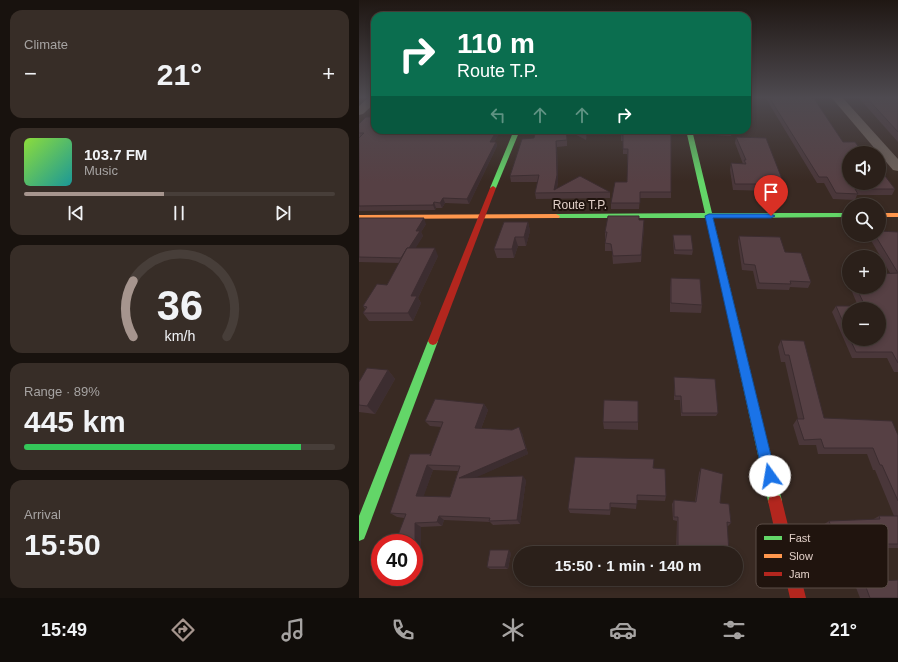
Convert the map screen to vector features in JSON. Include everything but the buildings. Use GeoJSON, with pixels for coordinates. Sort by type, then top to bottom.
{"type":"FeatureCollection","features":[{"type":"Feature","properties":{"kind":"street"},"geometry":{"type":"LineString","coordinates":[[861,125],[898,167]]}},
{"type":"Feature","properties":{"kind":"street"},"geometry":{"type":"LineString","coordinates":[[359,534],[481,217],[515,134]]}},
{"type":"Feature","properties":{"kind":"street"},"geometry":{"type":"LineString","coordinates":[[690,134],[781,524]]}},
{"type":"Feature","properties":{"kind":"street","name":"Route T.P."},"geometry":{"type":"LineString","coordinates":[[359,217],[842,215]]}},
{"type":"Feature","properties":{"kind":"street"},"geometry":{"type":"LineString","coordinates":[[886,215],[898,215]]}},
{"type":"Feature","properties":{"kind":"street"},"geometry":{"type":"LineString","coordinates":[[796,588],[798,598]]}},
{"type":"Feature","properties":{"kind":"traffic: fast"},"geometry":{"type":"LineString","coordinates":[[493,188],[515,134]]}},
{"type":"Feature","properties":{"kind":"traffic: fast"},"geometry":{"type":"LineString","coordinates":[[690,134],[775,501]]}},
{"type":"Feature","properties":{"kind":"traffic: fast"},"geometry":{"type":"LineString","coordinates":[[556,216],[842,215]]}},
{"type":"Feature","properties":{"kind":"traffic: fast"},"geometry":{"type":"LineString","coordinates":[[359,534],[433,341]]}},
{"type":"Feature","properties":{"kind":"traffic: slow"},"geometry":{"type":"LineString","coordinates":[[886,215],[898,215]]}},
{"type":"Feature","properties":{"kind":"traffic: slow"},"geometry":{"type":"LineString","coordinates":[[359,217],[556,216]]}},
{"type":"Feature","properties":{"kind":"traffic: jam"},"geometry":{"type":"LineString","coordinates":[[433,341],[493,188]]}},
{"type":"Feature","properties":{"kind":"traffic: jam"},"geometry":{"type":"LineString","coordinates":[[775,501],[780,524]]}},
{"type":"Feature","properties":{"kind":"traffic: jam"},"geometry":{"type":"LineString","coordinates":[[796,588],[798,598]]}},
{"type":"Feature","properties":{"kind":"route"},"geometry":{"type":"LineString","coordinates":[[770,476],[709,216],[771,216]]}}]}
